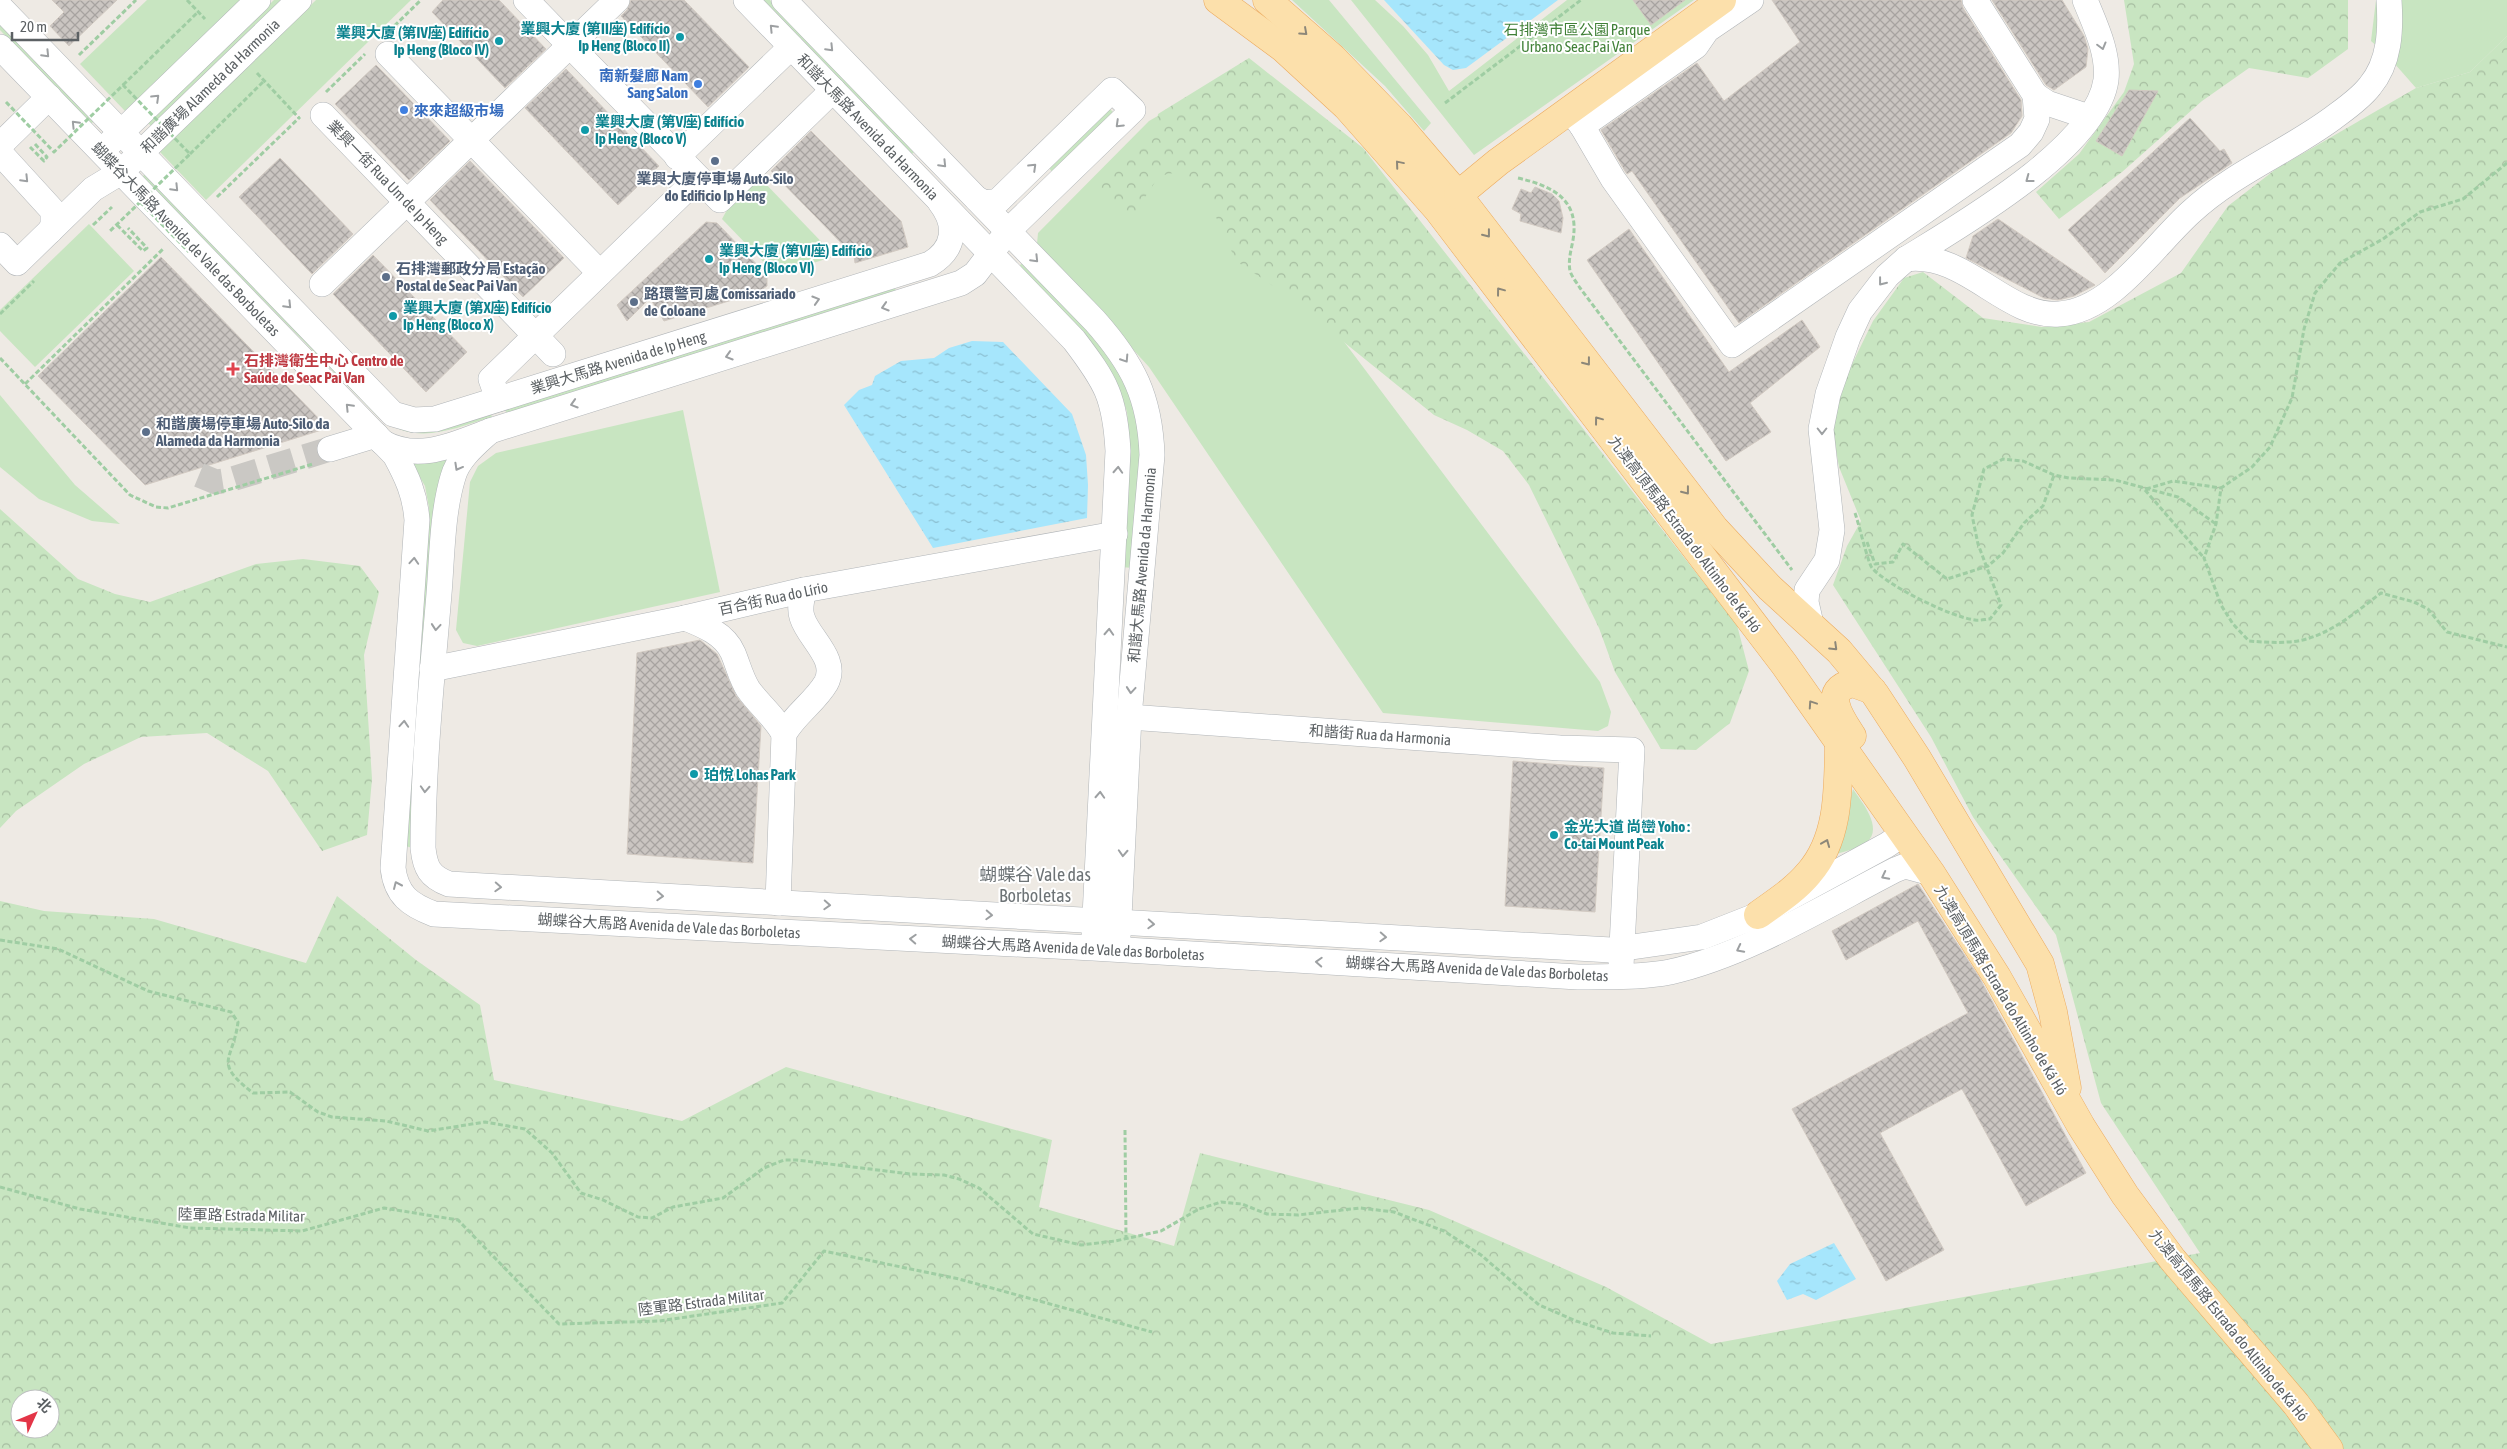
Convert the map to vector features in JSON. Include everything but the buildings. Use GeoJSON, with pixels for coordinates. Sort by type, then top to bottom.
{"type":"FeatureCollection","features":[{"type":"Feature","properties":{"kind":"main road","name":"九澳高頂馬路 Estrada do Altinho de Ká Hó"},"geometry":{"type":"LineString","coordinates":[[1218,0],[1283,48],[1346,106],[1438,210],[1784,664],[1931,872],[1997,977],[2081,1126],[2125,1195],[2173,1260],[2296,1404],[2328,1449]]}},
{"type":"Feature","properties":{"kind":"main road","name":"九澳高頂馬路 Estrada do Altinho de Ká Hó"},"geometry":{"type":"LineString","coordinates":[[1267,0],[1363,87],[1458,195],[1715,529],[1770,588],[1811,624],[1842,655],[1872,690],[1917,758],[2040,964],[2053,1012],[2068,1090],[2081,1126]]}},
{"type":"Feature","properties":{"kind":"main road"},"geometry":{"type":"LineString","coordinates":[[1458,195],[1486,171],[1576,118],[1722,0]]}},
{"type":"Feature","properties":{"kind":"main road"},"geometry":{"type":"LineString","coordinates":[[1872,690],[1853,683],[1841,688],[1835,702],[1836,712],[1894,801],[1899,813],[1903,834]]}},
{"type":"Feature","properties":{"kind":"main road"},"geometry":{"type":"LineString","coordinates":[[1758,915],[1794,888],[1810,872],[1819,858],[1832,826],[1838,792],[1839,744]]}},
{"type":"Feature","properties":{"kind":"main road"},"geometry":{"type":"LineString","coordinates":[[1997,977],[2016,980],[2023,973],[2027,965],[2025,952],[2006,906]]}},
{"type":"Feature","properties":{"kind":"street","name":"和諧廣場 Alameda da Harmonia"},"geometry":{"type":"LineString","coordinates":[[101,152],[258,0]]}},
{"type":"Feature","properties":{"kind":"street","name":"和諧廣場 Alameda da Harmonia"},"geometry":{"type":"LineString","coordinates":[[86,196],[121,172],[299,0]]}},
{"type":"Feature","properties":{"kind":"street"},"geometry":{"type":"LineString","coordinates":[[526,0],[720,200],[833,90]]}},
{"type":"Feature","properties":{"kind":"street"},"geometry":{"type":"LineString","coordinates":[[322,284],[617,0]]}},
{"type":"Feature","properties":{"kind":"street","name":"和諧大馬路 Avenida da Harmonia"},"geometry":{"type":"LineString","coordinates":[[746,0],[1074,340],[1104,382],[1113,405],[1118,451],[1107,921],[1118,950]]}},
{"type":"Feature","properties":{"kind":"street","name":"和諧大馬路 Avenida da Harmonia"},"geometry":{"type":"LineString","coordinates":[[784,0],[1095,321],[1126,359],[1141,389],[1151,428],[1152,455],[1129,717],[1107,921],[1093,948]]}},
{"type":"Feature","properties":{"kind":"street"},"geometry":{"type":"LineString","coordinates":[[1751,0],[1707,30],[1696,46],[1576,118],[1613,180],[1732,345],[2020,145],[2031,132],[2037,119],[2035,95]]}},
{"type":"Feature","properties":{"kind":"street"},"geometry":{"type":"LineString","coordinates":[[1975,0],[2035,95],[2047,103],[2090,117]]}},
{"type":"Feature","properties":{"kind":"street"},"geometry":{"type":"LineString","coordinates":[[1811,624],[1806,602],[1807,590],[1827,560],[1832,530],[1822,428],[1828,394],[1848,338],[1860,312],[1887,276],[1906,259],[1946,235],[2039,171],[2090,117],[2099,103],[2106,81],[2106,61],[2085,0]]}},
{"type":"Feature","properties":{"kind":"street"},"geometry":{"type":"LineString","coordinates":[[1906,259],[1921,257],[1934,259],[1953,266],[2023,307],[2058,315],[2085,308],[2120,283],[2191,211],[2210,196],[2319,128],[2345,110],[2370,86],[2387,55],[2389,42],[2389,0]]}},
{"type":"Feature","properties":{"kind":"street","name":"蝴蝶谷大馬路 Avenida de Vale das Borboletas"},"geometry":{"type":"LineString","coordinates":[[0,6],[393,414],[414,420],[435,419]]}},
{"type":"Feature","properties":{"kind":"street","name":"蝴蝶谷大馬路 Avenida de Vale das Borboletas"},"geometry":{"type":"LineString","coordinates":[[0,47],[121,172],[177,243],[379,439],[395,455],[406,472],[416,502],[415,547],[393,868],[396,884],[402,894],[419,908],[434,914],[1093,948],[1578,977],[1621,976],[1668,972],[1732,954],[1895,870],[1905,866],[1931,872]]}},
{"type":"Feature","properties":{"kind":"street"},"geometry":{"type":"LineString","coordinates":[[677,157],[791,47]]}},
{"type":"Feature","properties":{"kind":"street"},"geometry":{"type":"LineString","coordinates":[[388,54],[600,273]]}},
{"type":"Feature","properties":{"kind":"street"},"geometry":{"type":"LineString","coordinates":[[961,284],[976,274],[1008,231],[1133,110],[1112,90],[998,201],[986,203],[977,199]]}},
{"type":"Feature","properties":{"kind":"street"},"geometry":{"type":"LineString","coordinates":[[49,97],[11,140],[49,204],[54,218],[50,231]]}},
{"type":"Feature","properties":{"kind":"street","name":"業興一街 Rua Um de Ip Heng"},"geometry":{"type":"LineString","coordinates":[[311,117],[407,202],[553,354]]}},
{"type":"Feature","properties":{"kind":"street"},"geometry":{"type":"LineString","coordinates":[[0,245],[17,263],[86,196],[101,152]]}},
{"type":"Feature","properties":{"kind":"street"},"geometry":{"type":"LineString","coordinates":[[498,399],[491,378],[698,178]]}},
{"type":"Feature","properties":{"kind":"street"},"geometry":{"type":"LineString","coordinates":[[49,204],[60,210],[68,210],[86,196]]}},
{"type":"Feature","properties":{"kind":"street","name":"業興大馬路 Avenida de Ip Heng"},"geometry":{"type":"LineString","coordinates":[[435,419],[930,264],[940,258],[948,248],[952,236],[952,224],[948,212],[940,202]]}},
{"type":"Feature","properties":{"kind":"street"},"geometry":{"type":"LineString","coordinates":[[1946,235],[1938,244],[1938,250],[1953,266]]}},
{"type":"Feature","properties":{"kind":"street"},"geometry":{"type":"LineString","coordinates":[[961,284],[997,282],[1028,292]]}},
{"type":"Feature","properties":{"kind":"street","name":"業興大馬路 Avenida de Ip Heng"},"geometry":{"type":"LineString","coordinates":[[379,439],[399,450],[425,452],[450,446],[490,431],[961,284]]}},
{"type":"Feature","properties":{"kind":"street","name":"蝴蝶谷大馬路 Avenida de Vale das Borboletas"},"geometry":{"type":"LineString","coordinates":[[490,431],[463,458],[452,478],[445,529],[432,669],[423,848],[425,866],[433,876],[449,884],[1581,950],[1622,949],[1702,937],[1758,915],[1887,845],[1903,834]]}},
{"type":"Feature","properties":{"kind":"street"},"geometry":{"type":"LineString","coordinates":[[324,456],[379,439]]}},
{"type":"Feature","properties":{"kind":"street","name":"百合街 Rua do Lírio"},"geometry":{"type":"LineString","coordinates":[[432,669],[685,618],[804,590],[1115,534]]}},
{"type":"Feature","properties":{"kind":"street"},"geometry":{"type":"LineString","coordinates":[[778,903],[784,734],[792,719],[826,682],[829,664],[801,616],[804,590]]}},
{"type":"Feature","properties":{"kind":"street"},"geometry":{"type":"LineString","coordinates":[[685,618],[706,626],[723,639],[732,652],[749,690],[778,722],[784,734]]}},
{"type":"Feature","properties":{"kind":"street","name":"和諧街 Rua da Harmonia"},"geometry":{"type":"LineString","coordinates":[[1129,717],[1560,748],[1632,750],[1622,949]]}},
{"type":"Feature","properties":{"kind":"street"},"geometry":{"type":"LineString","coordinates":[[1621,976],[1622,949]]}},
{"type":"Feature","properties":{"kind":"path"},"geometry":{"type":"LineString","coordinates":[[62,71],[136,0]]}},
{"type":"Feature","properties":{"kind":"path"},"geometry":{"type":"LineString","coordinates":[[1445,103],[1581,0]]}},
{"type":"Feature","properties":{"kind":"path"},"geometry":{"type":"LineString","coordinates":[[6,102],[54,152],[198,12]]}},
{"type":"Feature","properties":{"kind":"path"},"geometry":{"type":"LineString","coordinates":[[241,57],[264,81],[311,117]]}},
{"type":"Feature","properties":{"kind":"path"},"geometry":{"type":"LineString","coordinates":[[109,232],[264,81]]}},
{"type":"Feature","properties":{"kind":"path"},"geometry":{"type":"LineString","coordinates":[[123,84],[190,154]]}},
{"type":"Feature","properties":{"kind":"path"},"geometry":{"type":"LineString","coordinates":[[11,140],[48,157],[44,161],[11,140]]}},
{"type":"Feature","properties":{"kind":"path"},"geometry":{"type":"LineString","coordinates":[[2145,489],[2173,480],[2222,488],[2252,467],[2270,447],[2292,398],[2304,329],[2316,293],[2340,263],[2383,238],[2420,212],[2463,199],[2507,163]]}},
{"type":"Feature","properties":{"kind":"path"},"geometry":{"type":"LineString","coordinates":[[1486,171],[1548,186],[1560,194],[1572,214],[1571,273],[1580,288],[1807,590]]}},
{"type":"Feature","properties":{"kind":"path"},"geometry":{"type":"LineString","coordinates":[[25,384],[177,243],[140,202]]}},
{"type":"Feature","properties":{"kind":"path"},"geometry":{"type":"LineString","coordinates":[[117,224],[143,251],[147,248],[128,228]]}},
{"type":"Feature","properties":{"kind":"path"},"geometry":{"type":"LineString","coordinates":[[0,358],[130,495],[156,507],[179,506],[324,456]]}},
{"type":"Feature","properties":{"kind":"path"},"geometry":{"type":"LineString","coordinates":[[1862,530],[1871,567],[1898,587],[1936,607],[1975,620],[1990,619],[2001,605],[1988,566],[1978,544],[1972,515],[1984,469],[2003,459],[2023,461],[2054,475],[2069,478],[2115,480],[2178,498],[2216,524]]}},
{"type":"Feature","properties":{"kind":"path"},"geometry":{"type":"LineString","coordinates":[[1854,512],[1876,564],[1893,562],[1903,544],[1947,579],[1988,566],[2003,553],[2024,524],[2043,506],[2054,475]]}},
{"type":"Feature","properties":{"kind":"path"},"geometry":{"type":"LineString","coordinates":[[2204,558],[2216,524],[2222,488]]}},
{"type":"Feature","properties":{"kind":"path"},"geometry":{"type":"LineString","coordinates":[[2145,489],[2204,558],[2221,605],[2233,624],[2249,641],[2290,642],[2321,635],[2346,620],[2381,593],[2414,602],[2428,609],[2447,632],[2507,647]]}},
{"type":"Feature","properties":{"kind":"path"},"geometry":{"type":"LineString","coordinates":[[0,940],[58,949],[148,990],[231,1012],[238,1022],[226,1060],[229,1070],[253,1093],[290,1092],[318,1112],[332,1117],[386,1121],[428,1131],[485,1122],[524,1129],[552,1153],[581,1193],[602,1200],[638,1218],[652,1218],[673,1207],[723,1198],[764,1168],[784,1160],[910,1174],[944,1175],[979,1188],[1025,1230],[1039,1236],[1081,1245],[1126,1239],[1161,1231],[1199,1209],[1221,1202],[1242,1204],[1267,1214],[1298,1215],[1360,1208],[1394,1212],[1444,1231],[1481,1255],[1539,1305],[1576,1321],[1612,1333],[1652,1336]]}},
{"type":"Feature","properties":{"kind":"path"},"geometry":{"type":"LineString","coordinates":[[1125,1130],[1126,1239]]}},
{"type":"Feature","properties":{"kind":"path","name":"陸軍路 Estrada Militar"},"geometry":{"type":"LineString","coordinates":[[0,1187],[80,1210],[190,1228],[302,1230],[384,1208],[458,1220],[559,1324],[659,1321],[782,1303],[824,1252],[959,1279],[1152,1332]]}},
{"type":"Feature","properties":{"kind":"green space"},"geometry":{"type":"Polygon","coordinates":[[[147,0],[242,0],[125,111],[80,64],[147,0]]]}},
{"type":"Feature","properties":{"kind":"green space"},"geometry":{"type":"Polygon","coordinates":[[[274,0],[282,0],[151,126],[147,122],[274,0]]]}},
{"type":"Feature","properties":{"kind":"green space"},"geometry":{"type":"Polygon","coordinates":[[[316,0],[411,0],[206,200],[160,152],[316,0]]]}},
{"type":"Feature","properties":{"kind":"green space"},"geometry":{"type":"Polygon","coordinates":[[[762,0],[770,0],[916,150],[912,154],[762,0]]]}},
{"type":"Feature","properties":{"kind":"green space"},"geometry":{"type":"Polygon","coordinates":[[[1292,0],[1329,0],[1431,123],[1424,131],[1385,86],[1292,0]]]}},
{"type":"Feature","properties":{"kind":"green space","name":"石排灣市區公園 Parque Urbano Seac Pai Van"},"geometry":{"type":"Polygon","coordinates":[[[1351,0],[1375,0],[1403,26],[1428,55],[1449,91],[1567,0],[1694,0],[1474,155],[1351,0]]]}},
{"type":"Feature","properties":{"kind":"green space"},"geometry":{"type":"Polygon","coordinates":[[[2124,0],[2348,0],[2348,49],[2308,78],[2249,68],[2202,101],[2122,172],[2059,219],[2036,192],[2079,154],[2124,92],[2134,64],[2124,0]]]}},
{"type":"Feature","properties":{"kind":"green space"},"geometry":{"type":"Polygon","coordinates":[[[2376,0],[2507,0],[2507,36],[2470,72],[2416,88],[2387,55],[2371,41],[2376,0]]]}},
{"type":"Feature","properties":{"kind":"green space"},"geometry":{"type":"Polygon","coordinates":[[[0,19],[96,119],[91,124],[0,30],[0,19]]]}},
{"type":"Feature","properties":{"kind":"green space"},"geometry":{"type":"Polygon","coordinates":[[[2507,36],[2507,1449],[0,1449],[0,901],[44,911],[154,919],[306,963],[337,896],[416,960],[480,1005],[494,1080],[682,1121],[786,1067],[1052,1140],[1039,1207],[1174,1246],[1200,1153],[1429,1210],[1606,1287],[1711,1344],[2200,1253],[2101,1103],[2056,935],[1973,817],[1931,737],[1833,585],[1847,546],[1861,521],[1839,467],[1833,433],[1841,387],[1873,321],[1904,278],[1923,272],[1983,318],[2042,327],[2089,322],[2181,273],[2228,206],[2276,169],[2416,88],[2470,72],[2507,36]]]}},
{"type":"Feature","properties":{"kind":"green space"},"geometry":{"type":"Polygon","coordinates":[[[1249,58],[1363,148],[1737,625],[1749,671],[1730,723],[1696,750],[1661,749],[1615,672],[1599,628],[1529,485],[1503,451],[1467,430],[1434,415],[1282,292],[1236,261],[1205,193],[1183,171],[1159,176],[1130,220],[1092,183],[1157,124],[1158,114],[1249,58]]]}},
{"type":"Feature","properties":{"kind":"green space"},"geometry":{"type":"Polygon","coordinates":[[[1109,108],[1114,113],[1053,173],[1049,168],[1109,108]]]}},
{"type":"Feature","properties":{"kind":"green space"},"geometry":{"type":"Polygon","coordinates":[[[1163,113],[1178,121],[1600,682],[1611,712],[1608,726],[1598,731],[1383,713],[1149,367],[1037,244],[1038,233],[1149,121],[1163,113]]]}},
{"type":"Feature","properties":{"kind":"green space"},"geometry":{"type":"Polygon","coordinates":[[[148,171],[383,412],[490,411],[492,417],[448,430],[420,433],[392,426],[378,417],[142,177],[148,171]]]}},
{"type":"Feature","properties":{"kind":"green space"},"geometry":{"type":"Polygon","coordinates":[[[762,180],[835,256],[776,275],[722,219],[738,195],[762,180]]]}},
{"type":"Feature","properties":{"kind":"green space"},"geometry":{"type":"Polygon","coordinates":[[[89,224],[134,271],[35,367],[0,331],[0,310],[89,224]]]}},
{"type":"Feature","properties":{"kind":"green space"},"geometry":{"type":"Polygon","coordinates":[[[1021,264],[1095,337],[1127,382],[1141,427],[1133,568],[1121,567],[1129,439],[1127,412],[1119,388],[1019,267],[1021,264]]]}},
{"type":"Feature","properties":{"kind":"green space"},"geometry":{"type":"Polygon","coordinates":[[[895,288],[897,294],[508,415],[505,410],[895,288]]]}},
{"type":"Feature","properties":{"kind":"green space"},"geometry":{"type":"Polygon","coordinates":[[[0,395],[75,485],[120,524],[92,521],[39,499],[0,467],[0,395]]]}},
{"type":"Feature","properties":{"kind":"green space"},"geometry":{"type":"Polygon","coordinates":[[[683,410],[720,592],[477,646],[463,643],[456,630],[470,482],[478,466],[496,453],[683,410]]]}},
{"type":"Feature","properties":{"kind":"green space"},"geometry":{"type":"Polygon","coordinates":[[[447,457],[442,475],[412,848],[406,846],[405,840],[429,508],[425,486],[411,462],[447,457]]]}},
{"type":"Feature","properties":{"kind":"green space"},"geometry":{"type":"Polygon","coordinates":[[[0,509],[78,579],[115,594],[150,602],[256,564],[303,559],[360,566],[379,592],[364,655],[372,779],[367,835],[322,851],[268,771],[207,733],[141,737],[84,764],[16,811],[0,828],[0,509]]]}},
{"type":"Feature","properties":{"kind":"green space"},"geometry":{"type":"Polygon","coordinates":[[[1853,789],[1872,822],[1872,836],[1860,846],[1837,854],[1853,789]]]}},
{"type":"Feature","properties":{"kind":"water"},"geometry":{"type":"Polygon","coordinates":[[[1384,0],[1558,0],[1466,68],[1453,70],[1444,65],[1384,0]]]}},
{"type":"Feature","properties":{"kind":"water"},"geometry":{"type":"Polygon","coordinates":[[[972,341],[1003,342],[1072,414],[1086,455],[1088,485],[1087,518],[933,548],[844,405],[859,390],[872,385],[875,376],[901,361],[934,358],[949,348],[972,341]]]}},
{"type":"Feature","properties":{"kind":"water"},"geometry":{"type":"Polygon","coordinates":[[[1834,1243],[1856,1279],[1816,1300],[1803,1294],[1787,1300],[1777,1281],[1790,1264],[1834,1243]]]}},
{"type":"Feature","properties":{"kind":"tunnel"},"geometry":{"type":"LineString","coordinates":[[199,475],[216,482],[229,480],[330,449]]}},
{"type":"Feature","properties":{"kind":"place","name":"業興大廈 (第II座) Edifício Ip Heng (Bloco II)"},"geometry":{"type":"Point","coordinates":[680,37]}},
{"type":"Feature","properties":{"kind":"place","name":"業興大廈 (第IV座) Edifício Ip Heng (Bloco IV)"},"geometry":{"type":"Point","coordinates":[499,41]}},
{"type":"Feature","properties":{"kind":"place","name":"南新髮廊 Nam Sang Salon"},"geometry":{"type":"Point","coordinates":[698,84]}},
{"type":"Feature","properties":{"kind":"place","name":"來來超級市場"},"geometry":{"type":"Point","coordinates":[404,110]}},
{"type":"Feature","properties":{"kind":"place","name":"業興大廈 (第V座) Edifício Ip Heng (Bloco V)"},"geometry":{"type":"Point","coordinates":[585,130]}},
{"type":"Feature","properties":{"kind":"place","name":"業興大廈停車場 Auto-Silo do Edificio Ip Heng"},"geometry":{"type":"Point","coordinates":[715,161]}},
{"type":"Feature","properties":{"kind":"place","name":"業興大廈 (第VI座) Edifício Ip Heng (Bloco VI)"},"geometry":{"type":"Point","coordinates":[709,259]}},
{"type":"Feature","properties":{"kind":"place","name":"石排灣郵政分局 Estação Postal de Seac Pai Van"},"geometry":{"type":"Point","coordinates":[386,277]}},
{"type":"Feature","properties":{"kind":"place","name":"路環警司處 Comissariado de Coloane"},"geometry":{"type":"Point","coordinates":[634,302]}},
{"type":"Feature","properties":{"kind":"place","name":"業興大廈 (第X座) Edifício Ip Heng (Bloco X)"},"geometry":{"type":"Point","coordinates":[393,316]}},
{"type":"Feature","properties":{"kind":"place","name":"石排灣衛生中心 Centro de Saúde de Seac Pai Van"},"geometry":{"type":"Point","coordinates":[233,369]}},
{"type":"Feature","properties":{"kind":"place","name":"和諧廣場停車場 Auto-Silo da Alameda da Harmonia"},"geometry":{"type":"Point","coordinates":[146,432]}},
{"type":"Feature","properties":{"kind":"place","name":"珀悅 Lohas Park"},"geometry":{"type":"Point","coordinates":[694,774]}},
{"type":"Feature","properties":{"kind":"place","name":"金光大道 尚巒 Yoho : Co-tai Mount Peak"},"geometry":{"type":"Point","coordinates":[1554,835]}},
{"type":"Feature","properties":{"kind":"district","name":"蝴蝶谷 Vale das Borboletas"},"geometry":{"type":"Point","coordinates":[1035,884]}}]}
